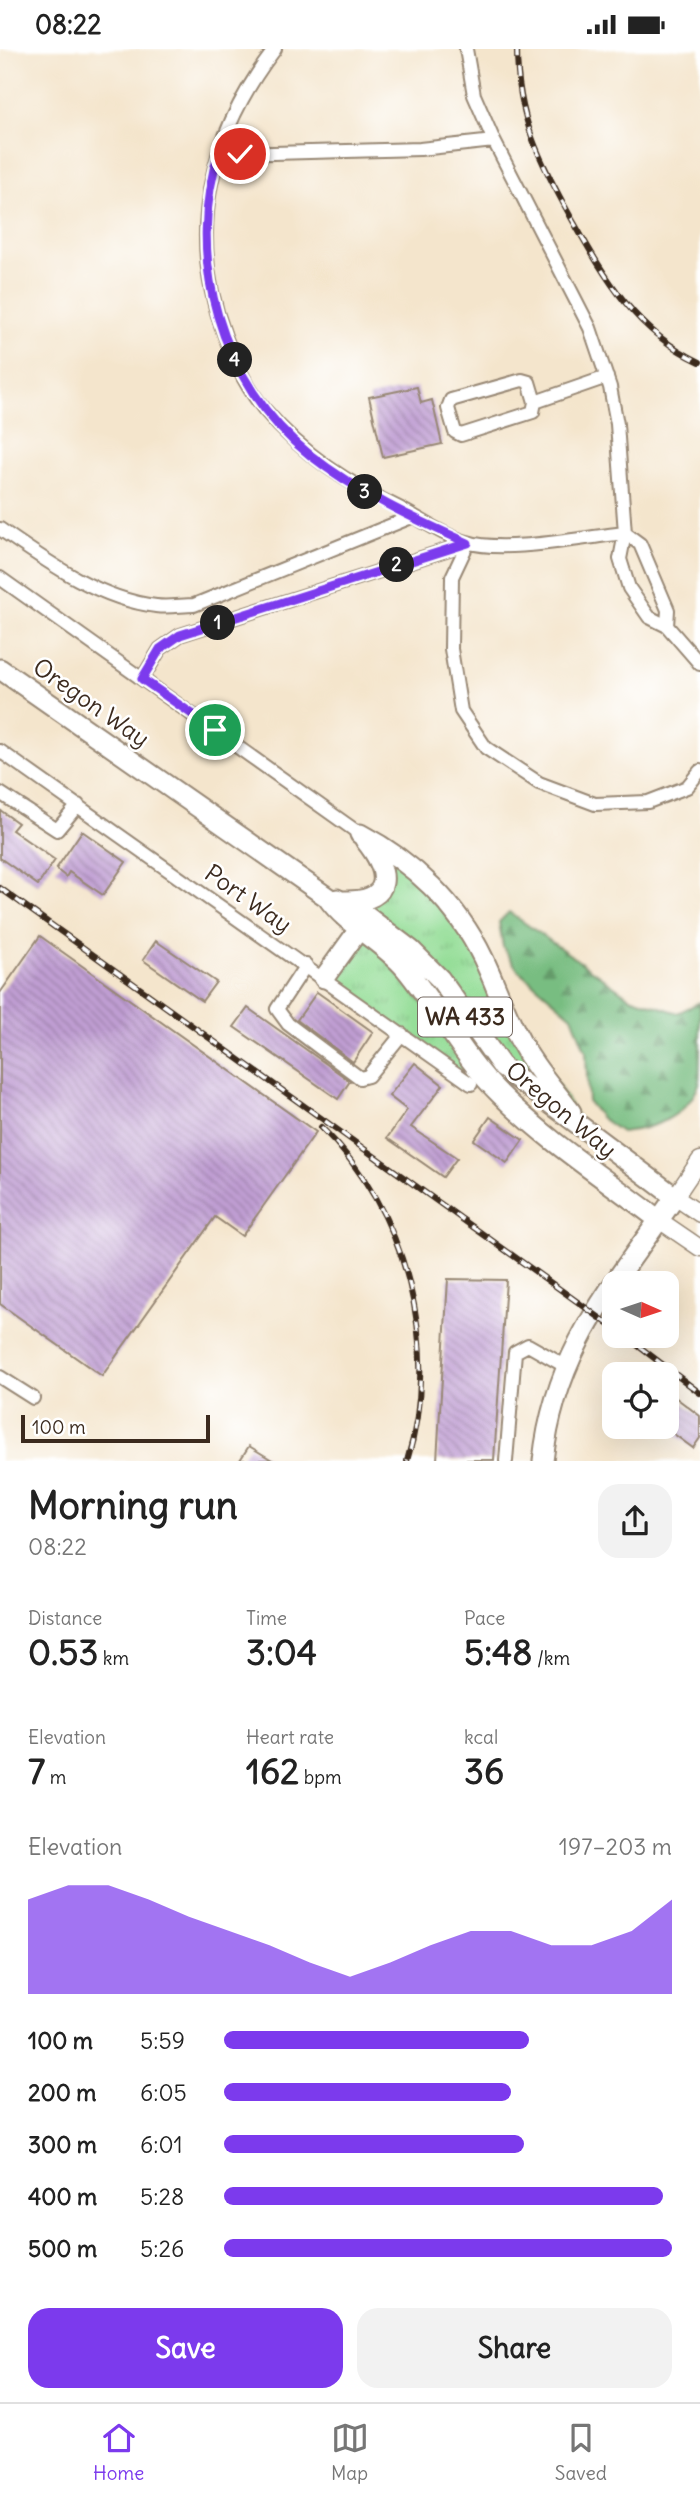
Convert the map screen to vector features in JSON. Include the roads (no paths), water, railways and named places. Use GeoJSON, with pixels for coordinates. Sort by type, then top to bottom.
{"type":"FeatureCollection","features":[{"type":"Feature","properties":{"kind":"highway","name":"Oregon Way"},"geometry":{"type":"LineString","coordinates":[[0,669],[411,950],[440,979],[481,1041],[503,1068],[675,1197]]}},
{"type":"Feature","properties":{"kind":"highway"},"geometry":{"type":"LineString","coordinates":[[336,899],[368,899],[375,895],[383,881],[382,862],[360,834]]}},
{"type":"Feature","properties":{"kind":"highway"},"geometry":{"type":"LineString","coordinates":[[360,834],[387,848],[446,902],[481,955],[526,1052],[587,1132]]}},
{"type":"Feature","properties":{"kind":"highway","name":"Oregon Way"},"geometry":{"type":"LineString","coordinates":[[336,899],[336,910],[404,968],[479,1071],[500,1095],[522,1115],[659,1220]]}},
{"type":"Feature","properties":{"kind":"highway"},"geometry":{"type":"LineString","coordinates":[[324,978],[360,928]]}},
{"type":"Feature","properties":{"kind":"highway"},"geometry":{"type":"LineString","coordinates":[[542,1461],[546,1431],[565,1366],[593,1312],[675,1197]]}},
{"type":"Feature","properties":{"kind":"main road"},"geometry":{"type":"LineString","coordinates":[[675,1197],[700,1160]]}},
{"type":"Feature","properties":{"kind":"main road","name":"Oregon Way"},"geometry":{"type":"LineString","coordinates":[[675,1197],[700,1214]]}},
{"type":"Feature","properties":{"kind":"main road","name":"Oregon Way"},"geometry":{"type":"LineString","coordinates":[[659,1220],[700,1248]]}},
{"type":"Feature","properties":{"kind":"street"},"geometry":{"type":"LineString","coordinates":[[275,49],[231,118],[211,177],[205,219],[215,309],[233,358],[264,409],[308,454],[355,486],[468,543],[499,546],[625,533],[640,544],[668,610],[667,627]]}},
{"type":"Feature","properties":{"kind":"street"},"geometry":{"type":"LineString","coordinates":[[466,49],[474,95],[494,141],[579,305],[607,377],[617,424],[625,533],[620,559],[629,588],[649,617],[667,627],[700,664]]}},
{"type":"Feature","properties":{"kind":"street"},"geometry":{"type":"LineString","coordinates":[[220,149],[254,154],[420,149],[494,141]]}},
{"type":"Feature","properties":{"kind":"street"},"geometry":{"type":"LineString","coordinates":[[535,402],[607,377]]}},
{"type":"Feature","properties":{"kind":"street"},"geometry":{"type":"LineString","coordinates":[[522,380],[529,381],[535,402],[533,412],[461,435],[455,432],[448,408],[451,400],[522,380]]}},
{"type":"Feature","properties":{"kind":"street"},"geometry":{"type":"LineString","coordinates":[[0,529],[46,562],[88,584],[157,606],[194,605],[414,516]]}},
{"type":"Feature","properties":{"kind":"street"},"geometry":{"type":"LineString","coordinates":[[142,679],[160,649],[180,635],[468,543]]}},
{"type":"Feature","properties":{"kind":"street"},"geometry":{"type":"LineString","coordinates":[[468,543],[452,577],[451,649],[461,711],[486,748],[538,783],[595,804],[648,802],[687,787],[700,771]]}},
{"type":"Feature","properties":{"kind":"street"},"geometry":{"type":"LineString","coordinates":[[0,578],[360,834]]}},
{"type":"Feature","properties":{"kind":"street","name":"Port Way"},"geometry":{"type":"LineString","coordinates":[[0,751],[471,1084]]}},
{"type":"Feature","properties":{"kind":"street"},"geometry":{"type":"LineString","coordinates":[[0,793],[57,830],[78,805]]}},
{"type":"Feature","properties":{"kind":"street"},"geometry":{"type":"LineString","coordinates":[[306,965],[277,1009],[288,1024],[359,1079],[368,1076],[402,1034]]}},
{"type":"Feature","properties":{"kind":"street"},"geometry":{"type":"LineString","coordinates":[[506,1461],[515,1352],[528,1345],[565,1366]]}},
{"type":"Feature","properties":{"kind":"street"},"geometry":{"type":"LineString","coordinates":[[0,1377],[33,1398]]}},
{"type":"Feature","properties":{"kind":"railway"},"geometry":{"type":"LineString","coordinates":[[517,49],[521,97],[533,139],[550,179],[585,242],[611,283],[640,319],[678,350],[700,362]]}},
{"type":"Feature","properties":{"kind":"railway"},"geometry":{"type":"LineString","coordinates":[[0,888],[602,1319]]}},
{"type":"Feature","properties":{"kind":"railway"},"geometry":{"type":"LineString","coordinates":[[321,1127],[351,1160],[375,1198],[395,1239],[409,1282],[418,1327],[420,1373],[417,1418],[407,1461]]}},
{"type":"Feature","properties":{"kind":"railway"},"geometry":{"type":"LineString","coordinates":[[641,1348],[700,1393]]}}]}
